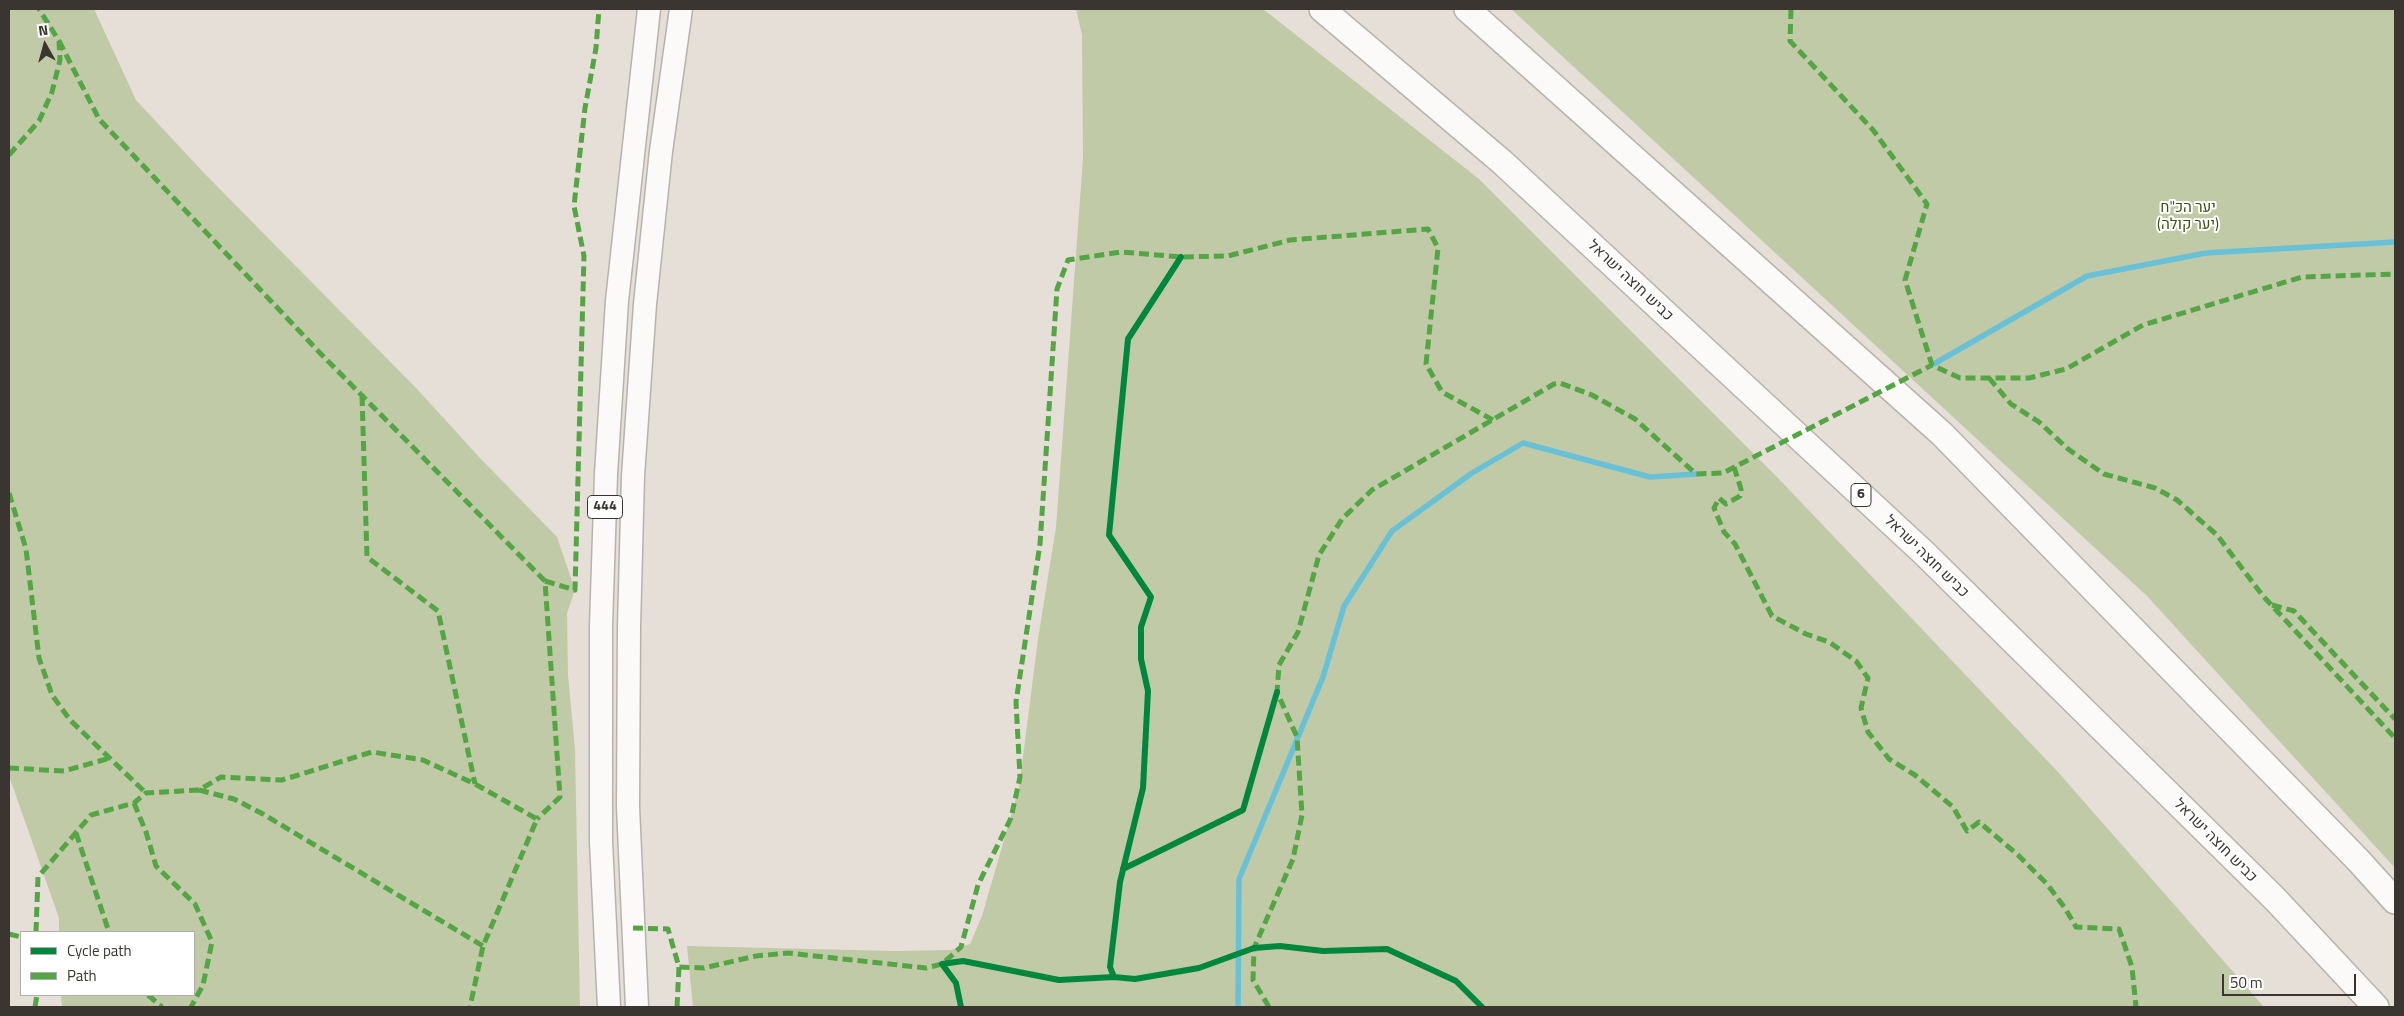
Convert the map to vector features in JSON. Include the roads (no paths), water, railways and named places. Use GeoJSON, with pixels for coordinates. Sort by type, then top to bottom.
{"type":"FeatureCollection","features":[{"type":"Feature","properties":{"kind":"highway","name":"כביש חוצה ישראל"},"geometry":{"type":"LineString","coordinates":[[1322,9],[1502,162],[1924,553],[2275,899],[2376,1007]]}},
{"type":"Feature","properties":{"kind":"highway"},"geometry":{"type":"LineString","coordinates":[[1467,9],[1942,434],[2358,860],[2395,901]]}},
{"type":"Feature","properties":{"kind":"main road","name":"444"},"geometry":{"type":"LineString","coordinates":[[609,1007],[601,842],[601,626],[606,474],[617,301],[649,9]]}},
{"type":"Feature","properties":{"kind":"main road","name":"444"},"geometry":{"type":"LineString","coordinates":[[637,1007],[628,807],[629,627],[633,476],[646,304],[660,161],[681,9]]}},
{"type":"Feature","properties":{"kind":"waterway"},"geometry":{"type":"LineString","coordinates":[[1932,365],[2087,276],[2206,253],[2395,242]]}},
{"type":"Feature","properties":{"kind":"waterway"},"geometry":{"type":"LineString","coordinates":[[1238,1007],[1239,879],[1323,677],[1344,606],[1392,531],[1472,473],[1523,443],[1650,477],[1696,474]]}},
{"type":"Feature","properties":{"kind":"park label","name":"יער הכ\"ח (יער קולה)"},"geometry":{"type":"Point","coordinates":[2188,216]}}]}
